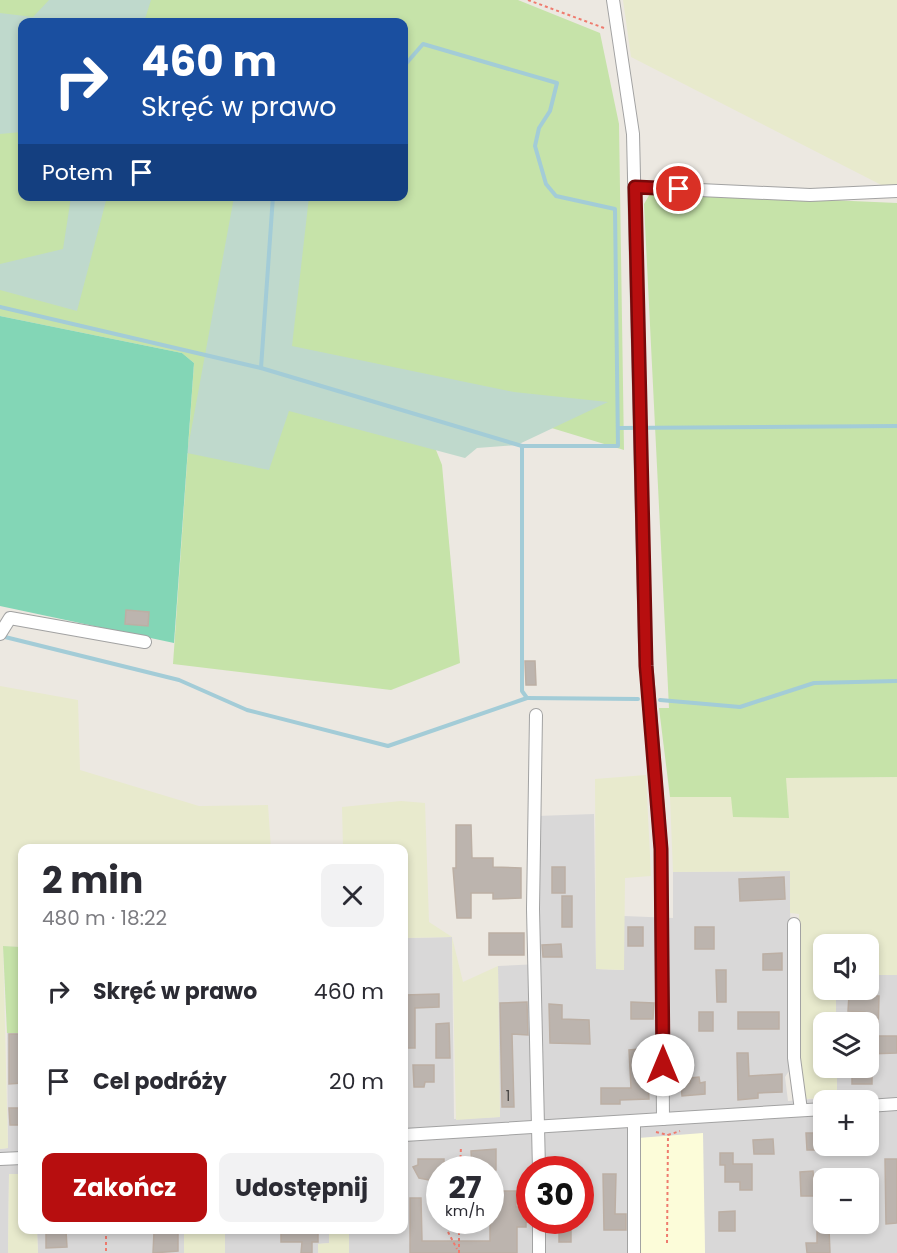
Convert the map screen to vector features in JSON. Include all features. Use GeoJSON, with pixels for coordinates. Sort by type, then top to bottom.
{"type":"FeatureCollection","features":[{"type":"Feature","properties":{"kind":"street"},"geometry":{"type":"LineString","coordinates":[[613,0],[633,134],[647,693],[661,849],[663,1119]]}},
{"type":"Feature","properties":{"kind":"street"},"geometry":{"type":"LineString","coordinates":[[635,187],[810,195],[897,191]]}},
{"type":"Feature","properties":{"kind":"street"},"geometry":{"type":"LineString","coordinates":[[0,634],[10,618],[145,642]]}},
{"type":"Feature","properties":{"kind":"street"},"geometry":{"type":"LineString","coordinates":[[536,715],[533,909],[539,1156]]}},
{"type":"Feature","properties":{"kind":"street"},"geometry":{"type":"LineString","coordinates":[[794,924],[794,1058],[801,1110]]}},
{"type":"Feature","properties":{"kind":"street"},"geometry":{"type":"LineString","coordinates":[[879,1105],[897,1104]]}},
{"type":"Feature","properties":{"kind":"street"},"geometry":{"type":"LineString","coordinates":[[408,1135],[813,1109]]}},
{"type":"Feature","properties":{"kind":"street"},"geometry":{"type":"LineString","coordinates":[[634,1121],[634,1253]]}},
{"type":"Feature","properties":{"kind":"street"},"geometry":{"type":"LineString","coordinates":[[0,1160],[18,1158]]}},
{"type":"Feature","properties":{"kind":"street"},"geometry":{"type":"LineString","coordinates":[[539,1234],[539,1253]]}},
{"type":"Feature","properties":{"kind":"path"},"geometry":{"type":"LineString","coordinates":[[528,0],[612,31],[618,29]]}},
{"type":"Feature","properties":{"kind":"path"},"geometry":{"type":"LineString","coordinates":[[654,1132],[668,1135],[684,1130]]}},
{"type":"Feature","properties":{"kind":"path"},"geometry":{"type":"LineString","coordinates":[[667,1243],[668,1135]]}},
{"type":"Feature","properties":{"kind":"path"},"geometry":{"type":"LineString","coordinates":[[460,1146],[460,1156]]}},
{"type":"Feature","properties":{"kind":"path"},"geometry":{"type":"LineString","coordinates":[[106,1234],[106,1253]]}},
{"type":"Feature","properties":{"kind":"path"},"geometry":{"type":"LineString","coordinates":[[449,1234],[459,1252]]}},
{"type":"Feature","properties":{"kind":"path"},"geometry":{"type":"LineString","coordinates":[[459,1234],[459,1252]]}},
{"type":"Feature","properties":{"kind":"shaded area"},"geometry":{"type":"Polygon","coordinates":[[[49,0],[151,0],[145,18],[18,18],[18,132],[0,134],[0,13],[33,17],[49,0]]]}},
{"type":"Feature","properties":{"kind":"shaded area"},"geometry":{"type":"Polygon","coordinates":[[[623,0],[897,0],[897,193],[631,57],[623,0]]]}},
{"type":"Feature","properties":{"kind":"shaded area"},"geometry":{"type":"Polygon","coordinates":[[[70,201],[106,201],[77,311],[0,290],[0,264],[63,249],[70,201]]]}},
{"type":"Feature","properties":{"kind":"shaded area"},"geometry":{"type":"Polygon","coordinates":[[[233,201],[309,201],[292,346],[514,392],[608,402],[517,445],[477,448],[465,458],[289,411],[269,470],[187,453],[233,201]]]}},
{"type":"Feature","properties":{"kind":"shaded area"},"geometry":{"type":"Polygon","coordinates":[[[0,686],[78,700],[80,770],[199,806],[268,805],[271,844],[18,844],[18,947],[3,946],[8,1148],[0,1149],[0,686]]]}},
{"type":"Feature","properties":{"kind":"shaded area"},"geometry":{"type":"Polygon","coordinates":[[[646,775],[651,876],[625,878],[624,970],[596,969],[595,779],[646,775]]]}},
{"type":"Feature","properties":{"kind":"shaded area"},"geometry":{"type":"Polygon","coordinates":[[[897,777],[897,975],[879,975],[879,934],[813,934],[813,1000],[836,1000],[836,1012],[813,1012],[813,1078],[837,1078],[837,1090],[813,1090],[813,1098],[805,1099],[800,1066],[799,914],[790,913],[790,871],[673,872],[670,797],[732,797],[789,818],[785,778],[897,777]]]}},
{"type":"Feature","properties":{"kind":"shaded area"},"geometry":{"type":"Polygon","coordinates":[[[401,801],[425,803],[429,922],[452,937],[408,938],[408,844],[343,844],[342,807],[401,801]]]}},
{"type":"Feature","properties":{"kind":"shaded area"},"geometry":{"type":"Polygon","coordinates":[[[594,814],[596,969],[624,970],[624,916],[673,918],[673,872],[790,871],[791,1068],[785,1077],[788,1101],[813,1099],[813,1156],[879,1156],[879,1090],[837,1090],[837,1078],[879,1078],[879,1012],[836,1012],[836,1000],[879,1000],[879,975],[897,975],[897,1253],[705,1253],[702,1133],[638,1253],[349,1253],[349,1234],[408,1234],[408,938],[452,937],[454,1119],[500,1117],[498,966],[539,964],[537,816],[594,814]]]}},
{"type":"Feature","properties":{"kind":"shaded area"},"geometry":{"type":"Polygon","coordinates":[[[452,937],[463,982],[498,966],[500,1117],[456,1120],[452,937]]]}},
{"type":"Feature","properties":{"kind":"shaded area"},"geometry":{"type":"Polygon","coordinates":[[[7,1033],[18,1033],[18,1174],[9,1175],[8,1253],[0,1253],[0,1149],[8,1148],[7,1033]]]}},
{"type":"Feature","properties":{"kind":"shaded area"},"geometry":{"type":"Polygon","coordinates":[[[703,1133],[705,1253],[638,1253],[638,1138],[703,1133]]]}},
{"type":"Feature","properties":{"kind":"shaded area"},"geometry":{"type":"Polygon","coordinates":[[[9,1174],[18,1174],[18,1234],[37,1234],[38,1253],[8,1253],[9,1174]]]}},
{"type":"Feature","properties":{"kind":"shaded area"},"geometry":{"type":"Polygon","coordinates":[[[37,1234],[184,1234],[184,1253],[38,1253],[37,1234]]]}},
{"type":"Feature","properties":{"kind":"shaded area"},"geometry":{"type":"Polygon","coordinates":[[[184,1234],[225,1234],[225,1253],[184,1253],[184,1234]]]}},
{"type":"Feature","properties":{"kind":"shaded area"},"geometry":{"type":"Polygon","coordinates":[[[225,1234],[329,1234],[329,1243],[318,1244],[318,1253],[225,1253],[225,1234]]]}},
{"type":"Feature","properties":{"kind":"shaded area"},"geometry":{"type":"Polygon","coordinates":[[[329,1234],[349,1234],[349,1253],[318,1253],[318,1244],[329,1243],[329,1234]]]}},
{"type":"Feature","properties":{"kind":"green space"},"geometry":{"type":"Polygon","coordinates":[[[0,0],[518,0],[600,33],[619,124],[624,450],[410,385],[442,465],[460,663],[391,690],[173,664],[194,363],[182,353],[0,316],[0,0]]]}},
{"type":"Feature","properties":{"kind":"green space"},"geometry":{"type":"Polygon","coordinates":[[[651,192],[897,203],[897,777],[786,778],[789,818],[733,817],[731,797],[670,797],[659,708],[669,708],[644,204],[651,192]]]}},
{"type":"Feature","properties":{"kind":"green space"},"geometry":{"type":"Polygon","coordinates":[[[0,316],[182,353],[194,363],[174,643],[0,606],[0,316]]]}},
{"type":"Feature","properties":{"kind":"green space"},"geometry":{"type":"Polygon","coordinates":[[[3,946],[18,947],[18,1033],[7,1033],[3,946]]]}},
{"type":"Feature","properties":{"kind":"building"},"geometry":{"type":"Polygon","coordinates":[[[126,610],[149,612],[148,626],[125,624],[126,610]]]}},
{"type":"Feature","properties":{"kind":"building"},"geometry":{"type":"Polygon","coordinates":[[[525,661],[535,661],[536,685],[526,685],[525,661]]]}},
{"type":"Feature","properties":{"kind":"building"},"geometry":{"type":"Polygon","coordinates":[[[456,825],[471,825],[472,858],[493,858],[493,867],[521,868],[521,898],[493,899],[493,893],[471,893],[471,918],[457,918],[453,868],[456,868],[456,825]]]}},
{"type":"Feature","properties":{"kind":"building"},"geometry":{"type":"Polygon","coordinates":[[[552,867],[565,867],[565,893],[552,893],[552,867]]]}},
{"type":"Feature","properties":{"kind":"building"},"geometry":{"type":"Polygon","coordinates":[[[784,877],[785,899],[740,901],[739,879],[784,877]]]}},
{"type":"Feature","properties":{"kind":"building"},"geometry":{"type":"Polygon","coordinates":[[[562,896],[572,896],[572,927],[562,927],[562,896]]]}},
{"type":"Feature","properties":{"kind":"building"},"geometry":{"type":"Polygon","coordinates":[[[628,927],[643,927],[643,946],[628,946],[628,927]]]}},
{"type":"Feature","properties":{"kind":"building"},"geometry":{"type":"Polygon","coordinates":[[[695,927],[714,927],[714,949],[695,949],[695,927]]]}},
{"type":"Feature","properties":{"kind":"building"},"geometry":{"type":"Polygon","coordinates":[[[489,933],[524,933],[524,955],[489,955],[489,933]]]}},
{"type":"Feature","properties":{"kind":"building"},"geometry":{"type":"Polygon","coordinates":[[[561,944],[562,957],[543,957],[542,945],[561,944]]]}},
{"type":"Feature","properties":{"kind":"building"},"geometry":{"type":"Polygon","coordinates":[[[782,953],[782,970],[763,970],[763,954],[782,953]]]}},
{"type":"Feature","properties":{"kind":"building"},"geometry":{"type":"Polygon","coordinates":[[[716,970],[726,970],[726,1002],[717,1002],[716,970]]]}},
{"type":"Feature","properties":{"kind":"building"},"geometry":{"type":"Polygon","coordinates":[[[439,994],[439,1007],[415,1008],[415,1048],[408,1048],[408,995],[439,994]]]}},
{"type":"Feature","properties":{"kind":"building"},"geometry":{"type":"Polygon","coordinates":[[[849,1000],[879,1000],[879,1012],[848,1011],[849,1000]]]}},
{"type":"Feature","properties":{"kind":"building"},"geometry":{"type":"Polygon","coordinates":[[[527,1002],[528,1035],[512,1034],[514,1107],[502,1107],[500,1003],[527,1002]]]}},
{"type":"Feature","properties":{"kind":"building"},"geometry":{"type":"Polygon","coordinates":[[[631,1002],[654,1003],[653,1019],[631,1019],[631,1002]]]}},
{"type":"Feature","properties":{"kind":"building"},"geometry":{"type":"Polygon","coordinates":[[[549,1004],[562,1005],[562,1019],[589,1020],[590,1044],[550,1043],[549,1004]]]}},
{"type":"Feature","properties":{"kind":"building"},"geometry":{"type":"Polygon","coordinates":[[[699,1012],[713,1012],[713,1031],[699,1031],[699,1012]]]}},
{"type":"Feature","properties":{"kind":"building"},"geometry":{"type":"Polygon","coordinates":[[[738,1012],[779,1012],[779,1029],[738,1029],[738,1012]]]}},
{"type":"Feature","properties":{"kind":"building"},"geometry":{"type":"Polygon","coordinates":[[[449,1023],[450,1058],[436,1058],[436,1024],[449,1023]]]}},
{"type":"Feature","properties":{"kind":"building"},"geometry":{"type":"Polygon","coordinates":[[[9,1034],[18,1034],[18,1083],[9,1084],[9,1034]]]}},
{"type":"Feature","properties":{"kind":"building"},"geometry":{"type":"Polygon","coordinates":[[[879,1036],[897,1036],[897,1053],[879,1054],[879,1036]]]}},
{"type":"Feature","properties":{"kind":"building"},"geometry":{"type":"Polygon","coordinates":[[[639,1049],[641,1082],[648,1082],[649,1099],[620,1100],[620,1104],[601,1104],[601,1088],[631,1088],[629,1050],[639,1049]]]}},
{"type":"Feature","properties":{"kind":"building"},"geometry":{"type":"Polygon","coordinates":[[[737,1053],[748,1053],[749,1076],[782,1074],[782,1092],[758,1093],[758,1098],[738,1100],[737,1053]]]}},
{"type":"Feature","properties":{"kind":"building"},"geometry":{"type":"Polygon","coordinates":[[[413,1065],[434,1065],[434,1082],[425,1082],[424,1087],[414,1087],[413,1065]]]}},
{"type":"Feature","properties":{"kind":"building"},"geometry":{"type":"Polygon","coordinates":[[[699,1077],[700,1083],[705,1082],[705,1094],[682,1096],[681,1084],[690,1083],[690,1078],[699,1077]]]}},
{"type":"Feature","properties":{"kind":"building"},"geometry":{"type":"Polygon","coordinates":[[[852,1078],[872,1078],[872,1084],[852,1084],[852,1078]]]}},
{"type":"Feature","properties":{"kind":"building"},"geometry":{"type":"Polygon","coordinates":[[[9,1108],[18,1108],[18,1125],[10,1125],[9,1108]]]}},
{"type":"Feature","properties":{"kind":"building"},"geometry":{"type":"Polygon","coordinates":[[[806,1133],[813,1133],[813,1150],[807,1150],[806,1133]]]}},
{"type":"Feature","properties":{"kind":"building"},"geometry":{"type":"Polygon","coordinates":[[[773,1139],[774,1154],[754,1154],[753,1140],[773,1139]]]}},
{"type":"Feature","properties":{"kind":"building"},"geometry":{"type":"Polygon","coordinates":[[[496,1149],[496,1156],[471,1156],[471,1151],[496,1149]]]}},
{"type":"Feature","properties":{"kind":"building"},"geometry":{"type":"Polygon","coordinates":[[[720,1153],[733,1153],[733,1164],[752,1164],[752,1190],[740,1190],[740,1182],[725,1182],[725,1165],[720,1165],[720,1153]]]}},
{"type":"Feature","properties":{"kind":"building"},"geometry":{"type":"Polygon","coordinates":[[[418,1159],[426,1159],[426,1179],[419,1178],[413,1167],[418,1165],[418,1159]]]}},
{"type":"Feature","properties":{"kind":"building"},"geometry":{"type":"Polygon","coordinates":[[[885,1159],[897,1159],[897,1223],[886,1224],[885,1159]]]}},
{"type":"Feature","properties":{"kind":"building"},"geometry":{"type":"Polygon","coordinates":[[[813,1171],[813,1196],[801,1196],[800,1172],[813,1171]]]}},
{"type":"Feature","properties":{"kind":"building"},"geometry":{"type":"Polygon","coordinates":[[[603,1174],[616,1174],[615,1214],[626,1214],[626,1230],[604,1230],[603,1174]]]}},
{"type":"Feature","properties":{"kind":"building"},"geometry":{"type":"Polygon","coordinates":[[[504,1191],[516,1191],[517,1253],[410,1253],[410,1198],[421,1198],[422,1241],[490,1241],[490,1234],[504,1234],[504,1191]]]}},
{"type":"Feature","properties":{"kind":"building"},"geometry":{"type":"Polygon","coordinates":[[[735,1211],[735,1231],[719,1231],[719,1212],[735,1211]]]}},
{"type":"Feature","properties":{"kind":"building"},"geometry":{"type":"Polygon","coordinates":[[[46,1234],[66,1234],[67,1247],[46,1248],[46,1234]]]}},
{"type":"Feature","properties":{"kind":"building"},"geometry":{"type":"Polygon","coordinates":[[[154,1234],[178,1234],[178,1251],[153,1253],[154,1234]]]}},
{"type":"Feature","properties":{"kind":"building"},"geometry":{"type":"Polygon","coordinates":[[[281,1234],[318,1234],[318,1242],[312,1242],[312,1253],[301,1253],[302,1242],[281,1242],[281,1234]]]}},
{"type":"Feature","properties":{"kind":"building"},"geometry":{"type":"Polygon","coordinates":[[[559,1234],[571,1234],[571,1242],[559,1242],[559,1234]]]}},
{"type":"Feature","properties":{"kind":"building"},"geometry":{"type":"Polygon","coordinates":[[[817,1234],[829,1234],[830,1253],[807,1253],[806,1243],[817,1243],[817,1234]]]}},
{"type":"Feature","properties":{"kind":"waterway"},"geometry":{"type":"LineString","coordinates":[[0,307],[261,368],[522,446],[618,446],[615,209],[556,196],[546,184],[535,146],[539,128],[550,111],[557,83],[423,44],[408,61]]}},
{"type":"Feature","properties":{"kind":"waterway"},"geometry":{"type":"LineString","coordinates":[[261,368],[273,201]]}},
{"type":"Feature","properties":{"kind":"waterway"},"geometry":{"type":"LineString","coordinates":[[618,428],[897,426]]}},
{"type":"Feature","properties":{"kind":"waterway"},"geometry":{"type":"LineString","coordinates":[[5,637],[179,680],[247,710],[388,746],[527,698],[522,691],[522,446]]}},
{"type":"Feature","properties":{"kind":"waterway"},"geometry":{"type":"LineString","coordinates":[[660,700],[740,707],[814,683],[897,681]]}},
{"type":"Feature","properties":{"kind":"waterway"},"geometry":{"type":"LineString","coordinates":[[527,698],[638,699]]}},
{"type":"Feature","properties":{"kind":"route"},"geometry":{"type":"LineString","coordinates":[[663,1065],[661,849],[646,666],[635,187],[679,189]]}}]}
